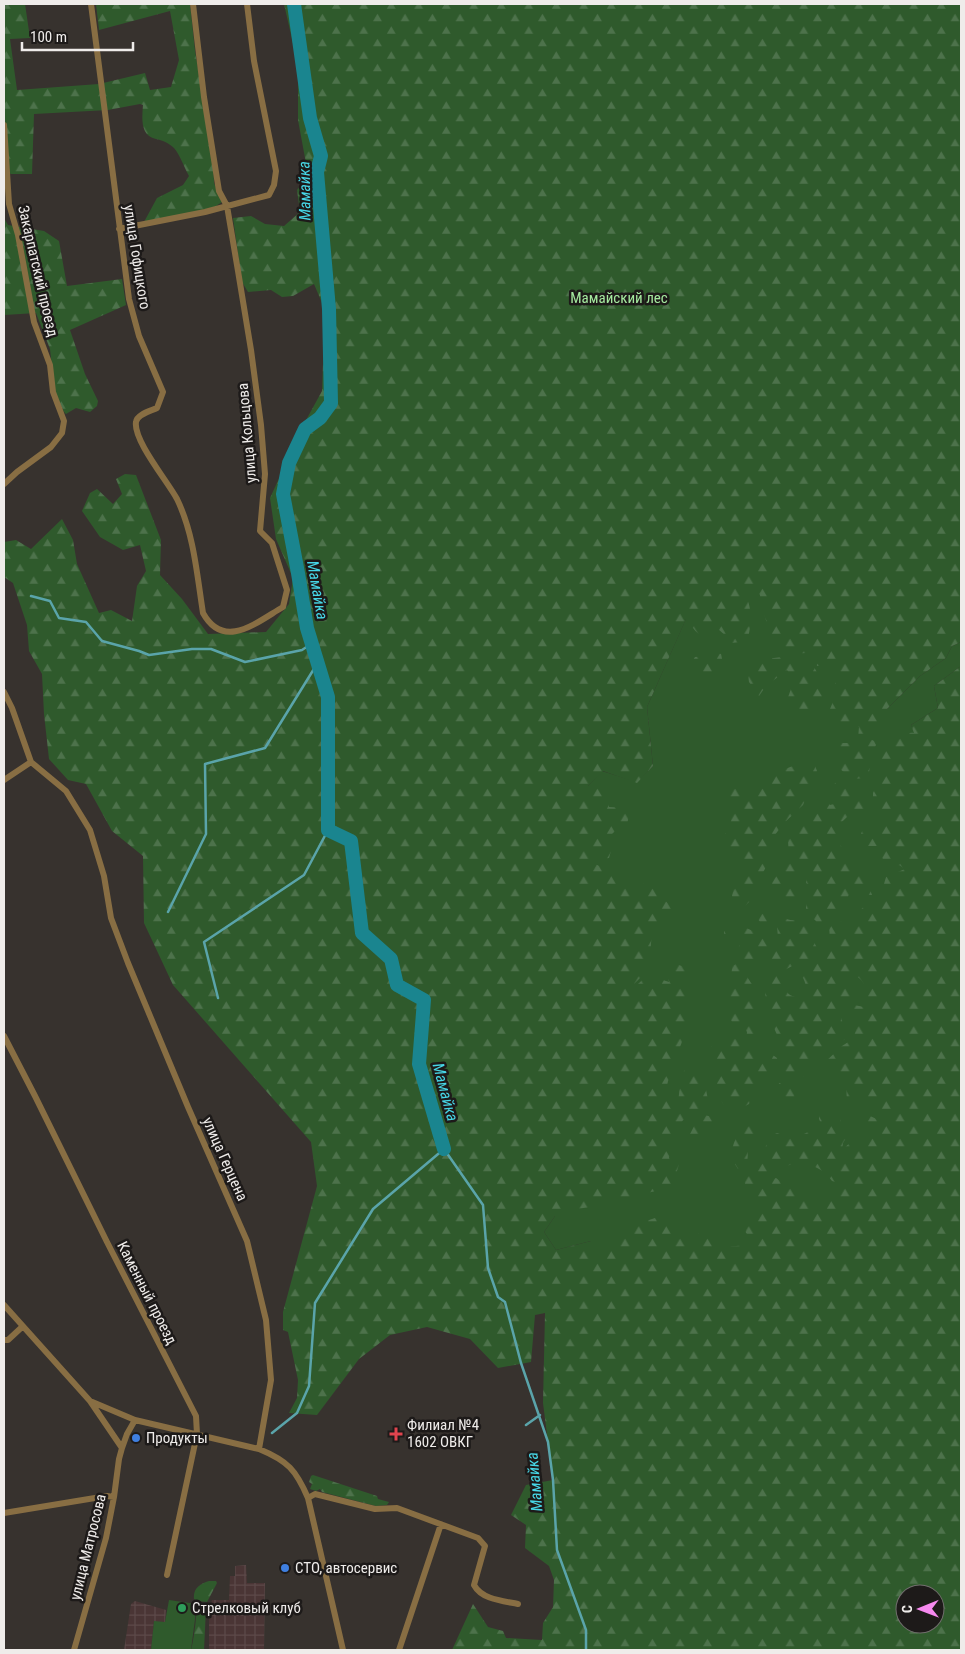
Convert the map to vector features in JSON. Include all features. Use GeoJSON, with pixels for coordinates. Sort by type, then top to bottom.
{"type":"FeatureCollection","features":[{"type":"Feature","properties":{"kind":"street","name":"улица Гофицкого"},"geometry":{"type":"LineString","coordinates":[[91,4],[129,299],[139,336],[163,392],[157,408],[139,416],[136,422],[137,430],[149,457],[176,498],[188,528],[203,613],[214,627]]}},
{"type":"Feature","properties":{"kind":"street","name":"улица Кольцова"},"geometry":{"type":"LineString","coordinates":[[193,4],[204,97],[219,191],[227,206],[251,350],[261,425],[265,474],[260,531],[272,544],[287,590],[282,607],[243,631],[221,631],[214,627]]}},
{"type":"Feature","properties":{"kind":"street"},"geometry":{"type":"LineString","coordinates":[[119,229],[227,206],[268,195],[274,185],[276,171],[254,61],[247,4]]}},
{"type":"Feature","properties":{"kind":"street","name":"Закарпатский проезд"},"geometry":{"type":"LineString","coordinates":[[4,125],[9,204],[18,236],[34,322],[50,365],[53,392],[64,420],[62,433],[51,447],[4,484]]}},
{"type":"Feature","properties":{"kind":"street"},"geometry":{"type":"LineString","coordinates":[[4,692],[12,708],[31,762],[4,780]]}},
{"type":"Feature","properties":{"kind":"street","name":"улица Герцена"},"geometry":{"type":"LineString","coordinates":[[31,762],[66,791],[90,830],[104,876],[111,918],[128,963],[188,1107],[247,1241],[266,1320],[271,1380],[259,1449]]}},
{"type":"Feature","properties":{"kind":"street","name":"Каменный проезд"},"geometry":{"type":"LineString","coordinates":[[4,1036],[196,1416],[197,1434],[168,1575]]}},
{"type":"Feature","properties":{"kind":"street"},"geometry":{"type":"LineString","coordinates":[[4,1306],[90,1401],[122,1448]]}},
{"type":"Feature","properties":{"kind":"street"},"geometry":{"type":"LineString","coordinates":[[4,1340],[8,1340],[22,1327]]}},
{"type":"Feature","properties":{"kind":"street"},"geometry":{"type":"LineString","coordinates":[[90,1401],[135,1420],[259,1449],[276,1457],[294,1471],[300,1478],[308,1498],[344,1650]]}},
{"type":"Feature","properties":{"kind":"street","name":"улица Матросова"},"geometry":{"type":"LineString","coordinates":[[74,1650],[106,1538],[119,1459],[127,1434],[135,1420]]}},
{"type":"Feature","properties":{"kind":"street"},"geometry":{"type":"LineString","coordinates":[[308,1498],[315,1494],[375,1509],[397,1508],[478,1538],[485,1546],[474,1585],[480,1593],[495,1599],[518,1604]]}},
{"type":"Feature","properties":{"kind":"street"},"geometry":{"type":"LineString","coordinates":[[4,1513],[107,1496],[114,1497]]}},
{"type":"Feature","properties":{"kind":"street"},"geometry":{"type":"LineString","coordinates":[[399,1650],[442,1524]]}},
{"type":"Feature","properties":{"kind":"shaded area"},"geometry":{"type":"Polygon","coordinates":[[[246,1565],[247,1583],[265,1583],[264,1650],[209,1650],[209,1610],[212,1600],[229,1600],[230,1576],[235,1576],[235,1566],[246,1565]]]}},
{"type":"Feature","properties":{"kind":"shaded area"},"geometry":{"type":"Polygon","coordinates":[[[135,1601],[166,1610],[165,1623],[154,1622],[151,1650],[124,1650],[131,1604],[135,1601]]]}},
{"type":"Feature","properties":{"kind":"green space"},"geometry":{"type":"Polygon","coordinates":[[[4,4],[25,4],[30,38],[10,39],[17,90],[99,84],[145,73],[150,90],[171,87],[179,60],[170,11],[99,30],[96,4],[190,4],[195,51],[213,158],[214,183],[222,202],[213,208],[144,222],[157,198],[183,185],[189,176],[174,148],[147,134],[143,126],[143,105],[140,104],[108,110],[34,114],[32,174],[11,174],[8,172],[4,178],[4,4]]]}},
{"type":"Feature","properties":{"kind":"green space","name":"Мамайский лес"},"geometry":{"type":"Polygon","coordinates":[[[284,4],[961,4],[961,642],[952,646],[946,658],[920,676],[887,709],[875,724],[871,736],[866,740],[866,742],[875,741],[876,745],[871,755],[869,773],[864,778],[854,779],[840,769],[841,761],[835,747],[838,743],[848,743],[853,738],[858,739],[859,727],[842,724],[830,709],[835,697],[836,678],[833,668],[830,664],[817,666],[815,657],[806,653],[791,654],[780,642],[770,640],[765,632],[767,623],[761,606],[760,595],[752,584],[747,585],[744,589],[749,603],[750,614],[748,639],[742,642],[730,643],[726,636],[718,629],[708,637],[704,636],[696,631],[689,619],[686,619],[647,707],[653,766],[637,783],[603,771],[588,786],[604,790],[609,797],[609,807],[626,808],[629,816],[625,832],[621,833],[618,828],[611,835],[612,847],[609,858],[596,860],[595,864],[612,872],[627,886],[633,887],[645,883],[649,885],[672,907],[668,921],[657,926],[652,934],[649,958],[644,967],[645,973],[632,986],[646,977],[669,982],[666,969],[679,965],[685,967],[689,1024],[678,1052],[677,1063],[667,1086],[673,1101],[678,1103],[684,1071],[690,1061],[700,1064],[703,1074],[701,1079],[704,1079],[708,1100],[702,1112],[704,1115],[713,1117],[714,1122],[710,1136],[692,1141],[690,1134],[698,1118],[696,1113],[685,1118],[680,1124],[669,1158],[671,1161],[679,1154],[681,1158],[676,1174],[679,1183],[677,1186],[630,1197],[607,1200],[598,1206],[576,1209],[565,1215],[555,1216],[544,1232],[556,1250],[591,1241],[591,1252],[606,1247],[614,1240],[620,1240],[624,1226],[639,1226],[646,1221],[661,1216],[670,1217],[689,1238],[696,1237],[700,1232],[710,1229],[717,1248],[746,1245],[751,1237],[745,1230],[747,1224],[758,1216],[757,1184],[776,1178],[814,1204],[827,1193],[840,1190],[842,1184],[832,1181],[817,1168],[797,1161],[753,1185],[745,1184],[743,1176],[759,1159],[769,1137],[777,1133],[794,1139],[810,1131],[823,1128],[819,1119],[819,1110],[841,1109],[841,1125],[849,1133],[843,1143],[842,1150],[852,1141],[869,1142],[863,1120],[868,1115],[885,1123],[858,1095],[857,1098],[848,1103],[843,1080],[838,1074],[823,1066],[842,1046],[853,1039],[857,1026],[851,1017],[850,1008],[854,1005],[864,1007],[867,993],[864,984],[854,975],[847,981],[853,985],[855,993],[843,1011],[842,1021],[846,1031],[845,1039],[819,1059],[808,1075],[796,1078],[786,1077],[782,1046],[770,1019],[765,993],[768,981],[776,972],[784,979],[789,994],[802,997],[805,993],[806,985],[794,965],[783,971],[775,961],[756,964],[745,962],[738,951],[740,941],[734,934],[724,934],[724,931],[737,924],[753,931],[759,937],[777,939],[777,926],[760,922],[757,915],[768,913],[796,920],[805,915],[809,923],[813,925],[811,936],[817,948],[821,950],[824,947],[829,938],[828,923],[825,923],[822,933],[816,921],[809,915],[806,909],[809,889],[806,882],[809,870],[805,870],[797,880],[796,898],[781,898],[775,891],[771,881],[778,875],[789,859],[788,840],[797,825],[810,818],[818,804],[827,801],[830,805],[834,804],[832,788],[839,777],[846,778],[850,788],[856,789],[867,798],[868,803],[865,811],[860,815],[847,817],[838,826],[837,834],[841,846],[857,874],[866,879],[872,895],[849,894],[842,916],[838,920],[847,925],[866,904],[879,903],[879,887],[884,884],[886,877],[905,869],[899,865],[891,868],[886,864],[881,856],[885,849],[889,848],[888,846],[863,846],[860,841],[864,827],[878,829],[880,827],[873,802],[873,793],[877,785],[876,775],[879,769],[876,760],[892,741],[902,735],[914,733],[911,725],[938,708],[934,686],[961,666],[961,1650],[452,1650],[473,1604],[488,1627],[503,1631],[506,1638],[542,1640],[543,1623],[553,1607],[554,1580],[549,1566],[525,1548],[526,1525],[511,1515],[526,1485],[553,1480],[543,1403],[545,1313],[535,1315],[531,1362],[498,1368],[470,1339],[427,1327],[390,1335],[359,1359],[317,1415],[289,1413],[297,1398],[298,1380],[288,1332],[283,1330],[283,1312],[317,1186],[311,1142],[173,985],[144,923],[143,856],[112,831],[86,784],[68,780],[49,759],[42,674],[29,651],[27,625],[13,583],[4,577],[4,542],[16,540],[31,549],[62,519],[73,540],[77,564],[99,613],[111,610],[132,621],[137,586],[146,571],[140,545],[123,550],[100,537],[82,511],[90,493],[97,489],[113,504],[122,494],[116,479],[125,474],[136,475],[161,540],[160,575],[182,599],[208,634],[266,632],[289,604],[293,578],[276,539],[270,498],[305,422],[322,391],[325,310],[314,284],[293,296],[282,297],[271,290],[248,292],[242,282],[233,218],[251,216],[265,224],[284,226],[300,212],[297,190],[308,174],[298,120],[298,65],[284,4]]]}},
{"type":"Feature","properties":{"kind":"green space"},"geometry":{"type":"Polygon","coordinates":[[[4,218],[8,225],[44,231],[59,241],[67,286],[122,279],[126,305],[70,330],[85,374],[98,401],[97,406],[90,412],[76,408],[66,414],[64,412],[55,394],[50,349],[36,313],[4,315],[4,218]]]}},
{"type":"Feature","properties":{"kind":"green space"},"geometry":{"type":"Polygon","coordinates":[[[703,580],[753,581],[887,709],[920,676],[946,658],[952,646],[961,642],[961,666],[934,686],[938,708],[911,725],[915,733],[913,829],[886,1125],[888,1191],[782,1250],[591,1253],[591,1241],[556,1250],[544,1232],[555,1216],[588,786],[602,771],[637,782],[653,766],[647,707],[703,580]]]}},
{"type":"Feature","properties":{"kind":"green space"},"geometry":{"type":"Polygon","coordinates":[[[712,652],[721,654],[724,668],[719,673],[716,685],[696,678],[693,667],[695,657],[706,656],[712,652]]]}},
{"type":"Feature","properties":{"kind":"green space"},"geometry":{"type":"Polygon","coordinates":[[[782,657],[796,659],[802,669],[814,667],[823,683],[824,699],[811,716],[796,717],[790,712],[786,703],[793,678],[787,670],[766,686],[759,696],[749,682],[748,674],[756,663],[766,659],[782,657]]]}},
{"type":"Feature","properties":{"kind":"green space"},"geometry":{"type":"Polygon","coordinates":[[[803,762],[814,763],[817,771],[803,805],[784,823],[771,840],[766,867],[760,878],[752,885],[752,899],[744,907],[736,904],[732,896],[734,886],[742,871],[732,852],[718,846],[731,822],[731,813],[724,798],[734,789],[742,789],[746,796],[754,797],[763,786],[766,773],[780,771],[803,762]]]}},
{"type":"Feature","properties":{"kind":"green space"},"geometry":{"type":"Polygon","coordinates":[[[738,963],[755,989],[758,1005],[756,1020],[758,1027],[751,1050],[756,1054],[770,1053],[777,1058],[778,1064],[774,1077],[762,1084],[756,1085],[749,1104],[731,1114],[722,1102],[709,1054],[714,1040],[724,1035],[746,1043],[747,1032],[742,1024],[732,1022],[729,1016],[732,966],[738,963]]]}},
{"type":"Feature","properties":{"kind":"green space"},"geometry":{"type":"Polygon","coordinates":[[[779,1083],[792,1083],[796,1103],[784,1103],[781,1096],[777,1093],[779,1083]]]}},
{"type":"Feature","properties":{"kind":"green space"},"geometry":{"type":"Polygon","coordinates":[[[754,1123],[758,1130],[758,1141],[748,1151],[747,1168],[738,1169],[731,1158],[733,1146],[740,1133],[754,1123]]]}},
{"type":"Feature","properties":{"kind":"green space"},"geometry":{"type":"Polygon","coordinates":[[[313,1475],[377,1496],[378,1499],[389,1502],[387,1505],[376,1506],[322,1492],[320,1489],[316,1491],[310,1489],[312,1484],[309,1482],[313,1475]]]}},
{"type":"Feature","properties":{"kind":"green space"},"geometry":{"type":"Polygon","coordinates":[[[209,1581],[216,1581],[217,1583],[207,1602],[194,1599],[198,1587],[209,1581]]]}},
{"type":"Feature","properties":{"kind":"green space"},"geometry":{"type":"Polygon","coordinates":[[[169,1600],[197,1604],[191,1650],[151,1650],[154,1621],[165,1622],[169,1600]]]}},
{"type":"Feature","properties":{"kind":"green space"},"geometry":{"type":"Polygon","coordinates":[[[202,1604],[206,1608],[204,1650],[191,1650],[196,1611],[202,1604]]]}},
{"type":"Feature","properties":{"kind":"waterway","name":"Мамайка"},"geometry":{"type":"LineString","coordinates":[[294,4],[310,118],[321,156],[317,172],[329,309],[331,403],[320,418],[305,429],[289,463],[283,494],[307,628],[328,697],[328,830],[351,841],[362,933],[391,959],[397,985],[424,1000],[419,1064],[444,1149]]}},
{"type":"Feature","properties":{"kind":"waterway"},"geometry":{"type":"LineString","coordinates":[[31,596],[50,601],[59,618],[86,622],[102,641],[149,655],[192,649],[211,649],[245,662],[302,650],[311,644]]}},
{"type":"Feature","properties":{"kind":"waterway"},"geometry":{"type":"LineString","coordinates":[[168,912],[206,834],[205,764],[265,748],[317,664]]}},
{"type":"Feature","properties":{"kind":"waterway"},"geometry":{"type":"LineString","coordinates":[[218,998],[204,942],[304,875],[328,830]]}},
{"type":"Feature","properties":{"kind":"waterway","name":"Мамайка"},"geometry":{"type":"LineString","coordinates":[[272,1433],[297,1413],[309,1386],[315,1303],[373,1209],[444,1149],[483,1205],[488,1268],[498,1297],[505,1302],[521,1363],[548,1442],[553,1480],[557,1550],[586,1630],[586,1650]]}},
{"type":"Feature","properties":{"kind":"waterway"},"geometry":{"type":"LineString","coordinates":[[526,1425],[540,1415]]}},
{"type":"Feature","properties":{"kind":"place","name":"Филиал №4 1602 ОВКГ"},"geometry":{"type":"Point","coordinates":[396,1434]}},
{"type":"Feature","properties":{"kind":"place","name":"Продукты"},"geometry":{"type":"Point","coordinates":[136,1438]}},
{"type":"Feature","properties":{"kind":"place","name":"СТО, автосервис"},"geometry":{"type":"Point","coordinates":[285,1568]}},
{"type":"Feature","properties":{"kind":"place","name":"Стрелковый клуб"},"geometry":{"type":"Point","coordinates":[182,1608]}}]}
